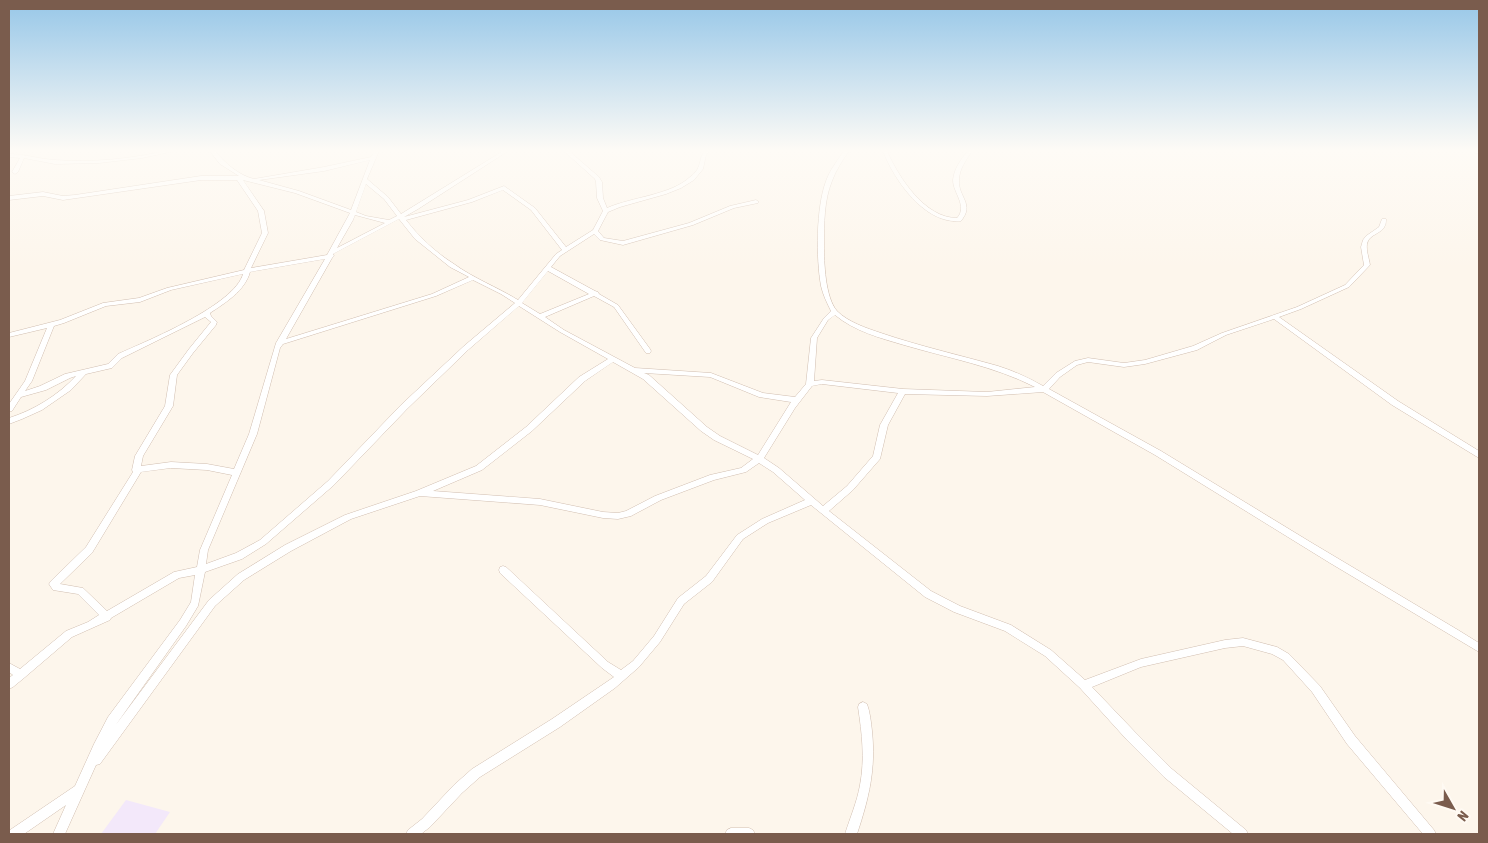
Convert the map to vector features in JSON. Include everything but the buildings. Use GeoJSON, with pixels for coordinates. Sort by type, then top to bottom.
{"type":"FeatureCollection","features":[{"type":"Feature","properties":{"kind":"street"},"geometry":{"type":"LineString","coordinates":[[9,198],[42,194],[62,198],[119,190]]}},
{"type":"Feature","properties":{"kind":"street"},"geometry":{"type":"LineString","coordinates":[[19,395],[43,388],[68,376],[110,366],[120,356],[193,322],[237,288],[245,279],[265,231],[261,210],[249,190]]}},
{"type":"Feature","properties":{"kind":"street"},"geometry":{"type":"LineString","coordinates":[[287,190],[353,214],[390,222]]}},
{"type":"Feature","properties":{"kind":"street"},"geometry":{"type":"LineString","coordinates":[[59,834],[112,721],[190,613],[195,603],[208,539],[253,434],[269,371],[279,343],[332,254],[353,214],[362,190]]}},
{"type":"Feature","properties":{"kind":"street"},"geometry":{"type":"LineString","coordinates":[[377,190],[386,198],[417,238],[458,270],[503,293],[539,317],[635,370],[657,386],[704,430],[759,459],[789,480],[823,511],[928,594],[957,609],[1018,633],[1048,653],[1084,685],[1130,736],[1168,773],[1242,834]]}},
{"type":"Feature","properties":{"kind":"street"},"geometry":{"type":"LineString","coordinates":[[401,218],[444,190]]}},
{"type":"Feature","properties":{"kind":"street"},"geometry":{"type":"LineString","coordinates":[[9,335],[51,326],[85,314],[104,304],[138,300],[173,288],[332,254],[390,222],[470,201],[500,190]]}},
{"type":"Feature","properties":{"kind":"street"},"geometry":{"type":"LineString","coordinates":[[509,190],[533,209],[565,249]]}},
{"type":"Feature","properties":{"kind":"street"},"geometry":{"type":"LineString","coordinates":[[600,190],[600,198],[606,211]]}},
{"type":"Feature","properties":{"kind":"street"},"geometry":{"type":"LineString","coordinates":[[9,684],[67,636],[107,616],[173,577],[201,570],[251,550],[282,526],[331,483],[418,394],[518,304],[565,249],[594,231],[606,211],[621,204],[669,190]]}},
{"type":"Feature","properties":{"kind":"street"},"geometry":{"type":"LineString","coordinates":[[827,190],[823,219],[821,266],[825,291],[834,312],[842,318],[890,338],[996,367],[1044,389],[1185,468],[1343,567],[1479,648]]}},
{"type":"Feature","properties":{"kind":"street"},"geometry":{"type":"LineString","coordinates":[[910,190],[938,217],[953,222],[959,220],[965,212],[959,190]]}},
{"type":"Feature","properties":{"kind":"street"},"geometry":{"type":"LineString","coordinates":[[594,231],[602,240],[623,243],[691,224],[732,207],[756,202]]}},
{"type":"Feature","properties":{"kind":"street"},"geometry":{"type":"LineString","coordinates":[[810,384],[822,382],[903,391],[988,394],[1044,389],[1069,366],[1081,361],[1124,365],[1145,362],[1195,348],[1224,334],[1275,317],[1339,290],[1354,281],[1367,265],[1364,244],[1367,239],[1382,228],[1384,220]]}},
{"type":"Feature","properties":{"kind":"street"},"geometry":{"type":"LineString","coordinates":[[548,268],[596,293],[618,308],[648,351]]}},
{"type":"Feature","properties":{"kind":"street"},"geometry":{"type":"LineString","coordinates":[[279,343],[434,295],[472,278]]}},
{"type":"Feature","properties":{"kind":"street"},"geometry":{"type":"LineString","coordinates":[[539,317],[596,293]]}},
{"type":"Feature","properties":{"kind":"street"},"geometry":{"type":"LineString","coordinates":[[419,493],[528,501],[618,516],[628,514],[658,498],[719,475],[743,470],[759,459],[796,400],[810,384],[814,338],[826,319],[834,312]]}},
{"type":"Feature","properties":{"kind":"street"},"geometry":{"type":"LineString","coordinates":[[107,616],[80,591],[56,587],[54,584],[90,550],[138,471],[136,469],[139,456],[169,406],[174,375],[191,350],[213,325],[214,322],[207,313]]}},
{"type":"Feature","properties":{"kind":"street"},"geometry":{"type":"LineString","coordinates":[[1275,317],[1395,403],[1479,455]]}},
{"type":"Feature","properties":{"kind":"street"},"geometry":{"type":"LineString","coordinates":[[9,409],[28,381],[35,360],[51,326]]}},
{"type":"Feature","properties":{"kind":"street"},"geometry":{"type":"LineString","coordinates":[[88,771],[212,603],[229,586],[252,570],[329,526],[357,514],[419,493],[468,473],[489,461],[536,422],[582,379],[613,358]]}},
{"type":"Feature","properties":{"kind":"street"},"geometry":{"type":"LineString","coordinates":[[635,370],[711,375],[762,395],[796,400]]}},
{"type":"Feature","properties":{"kind":"street"},"geometry":{"type":"LineString","coordinates":[[9,421],[36,410],[73,385],[84,372]]}},
{"type":"Feature","properties":{"kind":"street"},"geometry":{"type":"LineString","coordinates":[[823,511],[850,488],[877,457],[884,425],[903,391]]}},
{"type":"Feature","properties":{"kind":"street"},"geometry":{"type":"LineString","coordinates":[[138,471],[171,465],[208,467],[237,473]]}},
{"type":"Feature","properties":{"kind":"street"},"geometry":{"type":"LineString","coordinates":[[412,834],[426,823],[458,788],[476,773],[524,744],[621,676],[648,651],[662,633],[681,601],[709,579],[740,537],[765,521],[812,501]]}},
{"type":"Feature","properties":{"kind":"street"},"geometry":{"type":"LineString","coordinates":[[503,570],[605,665],[621,676]]}},
{"type":"Feature","properties":{"kind":"street"},"geometry":{"type":"LineString","coordinates":[[1084,685],[1141,663],[1225,644],[1243,642],[1274,650],[1286,657],[1311,683],[1351,740],[1430,834]]}},
{"type":"Feature","properties":{"kind":"street"},"geometry":{"type":"LineString","coordinates":[[9,667],[21,675]]}},
{"type":"Feature","properties":{"kind":"street"},"geometry":{"type":"LineString","coordinates":[[851,834],[863,802],[867,782],[868,739],[863,707]]}},
{"type":"Feature","properties":{"kind":"street"},"geometry":{"type":"LineString","coordinates":[[14,834],[80,790]]}},
{"type":"Feature","properties":{"kind":"street"},"geometry":{"type":"LineString","coordinates":[[731,834],[749,834]]}},
{"type":"Feature","properties":{"kind":"shaded area"},"geometry":{"type":"Polygon","coordinates":[[[126,800],[170,812],[155,834],[101,834],[126,800]]]}}]}
